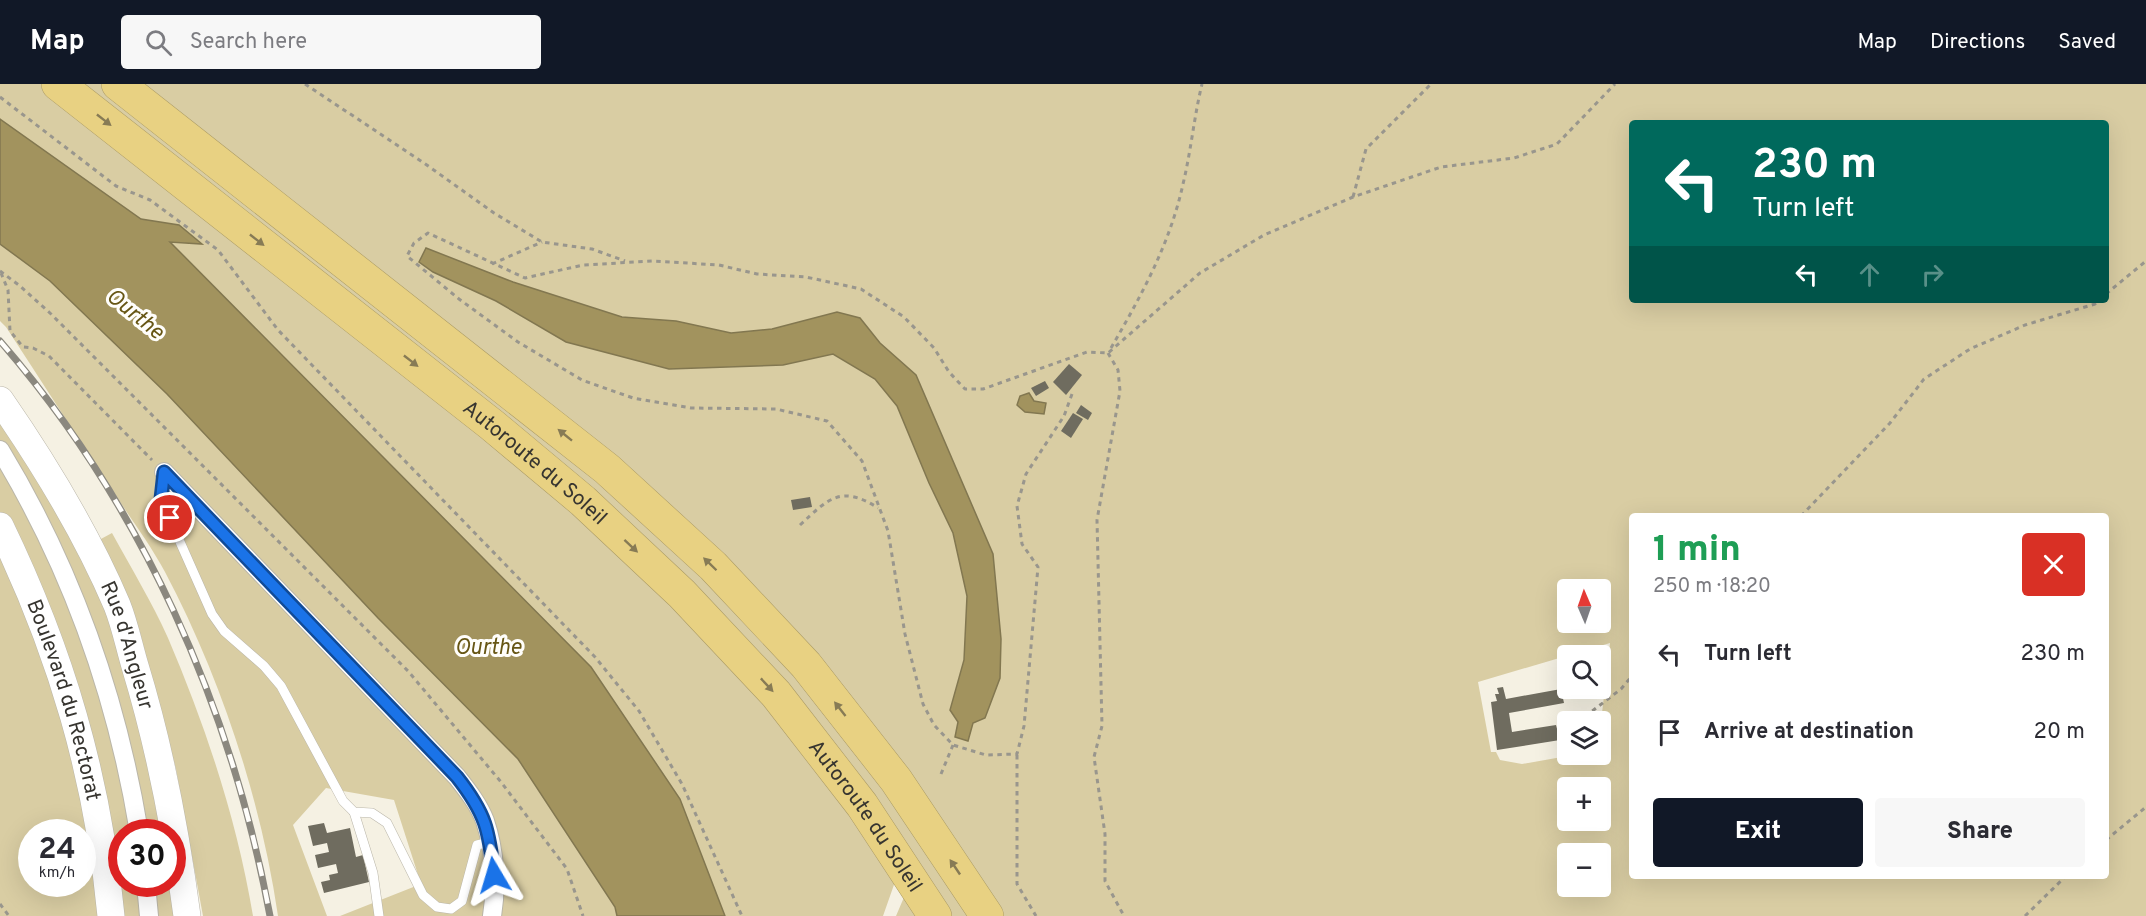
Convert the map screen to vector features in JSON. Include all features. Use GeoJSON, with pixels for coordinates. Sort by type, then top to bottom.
{"type":"FeatureCollection","features":[{"type":"Feature","properties":{"kind":"highway","name":"Autoroute du Soleil"},"geometry":{"type":"LineString","coordinates":[[58,84],[492,425],[583,501],[682,594],[776,694],[862,805],[936,916]]}},
{"type":"Feature","properties":{"kind":"highway","name":"Autoroute du Soleil"},"geometry":{"type":"LineString","coordinates":[[118,84],[607,469],[713,566],[806,665],[896,780],[987,916]]}},
{"type":"Feature","properties":{"kind":"main road","name":"Rue d'Angleur"},"geometry":{"type":"LineString","coordinates":[[0,399],[72,511],[118,607],[150,716],[178,851],[187,916]]}},
{"type":"Feature","properties":{"kind":"main road","name":"Boulevard du Rectorat"},"geometry":{"type":"LineString","coordinates":[[0,526],[36,604],[74,714],[97,808],[111,916]]}},
{"type":"Feature","properties":{"kind":"street"},"geometry":{"type":"LineString","coordinates":[[0,450],[50,542],[87,632],[120,740],[136,819]]}},
{"type":"Feature","properties":{"kind":"street"},"geometry":{"type":"LineString","coordinates":[[164,472],[457,777],[473,798],[485,820],[490,842],[494,875],[492,916]]}},
{"type":"Feature","properties":{"kind":"street"},"geometry":{"type":"LineString","coordinates":[[147,897],[149,916]]}},
{"type":"Feature","properties":{"kind":"lane"},"geometry":{"type":"LineString","coordinates":[[164,472],[161,499],[212,614],[224,631],[264,666],[281,686],[343,801],[354,812],[373,873],[379,916]]}},
{"type":"Feature","properties":{"kind":"lane"},"geometry":{"type":"LineString","coordinates":[[354,812],[372,813],[387,823],[423,895],[437,907],[451,909],[462,901],[477,845],[490,842]]}},
{"type":"Feature","properties":{"kind":"path"},"geometry":{"type":"LineString","coordinates":[[305,84],[424,163],[494,213],[542,242],[592,249],[627,262]]}},
{"type":"Feature","properties":{"kind":"path"},"geometry":{"type":"LineString","coordinates":[[1108,352],[1143,293],[1167,240],[1183,186],[1202,84]]}},
{"type":"Feature","properties":{"kind":"path"},"geometry":{"type":"LineString","coordinates":[[1353,197],[1366,149],[1431,84]]}},
{"type":"Feature","properties":{"kind":"path"},"geometry":{"type":"LineString","coordinates":[[1017,754],[986,755],[953,745],[934,725],[923,704],[905,634],[888,531],[862,461],[827,421],[776,409],[691,408],[633,398],[582,380],[510,336],[459,299],[407,256],[414,243],[428,232],[525,278],[583,265],[653,261],[719,265],[757,274],[806,277],[861,289],[904,317],[934,348],[949,372],[965,389],[983,389],[1088,352],[1108,352],[1200,273],[1264,235],[1353,197],[1441,167],[1514,158],[1557,144],[1615,84]]}},
{"type":"Feature","properties":{"kind":"path"},"geometry":{"type":"LineString","coordinates":[[0,97],[116,186],[150,200],[218,250],[278,330],[596,657],[639,711],[682,784],[742,916]]}},
{"type":"Feature","properties":{"kind":"path"},"geometry":{"type":"LineString","coordinates":[[492,264],[542,242]]}},
{"type":"Feature","properties":{"kind":"path"},"geometry":{"type":"LineString","coordinates":[[2109,292],[2146,261]]}},
{"type":"Feature","properties":{"kind":"path"},"geometry":{"type":"LineString","coordinates":[[0,271],[8,290],[10,330],[23,346],[49,356],[164,472]]}},
{"type":"Feature","properties":{"kind":"path"},"geometry":{"type":"LineString","coordinates":[[0,271],[51,314],[408,671],[501,782],[567,869],[583,916]]}},
{"type":"Feature","properties":{"kind":"path"},"geometry":{"type":"LineString","coordinates":[[1804,513],[1890,423],[1923,379],[1979,345],[2025,325],[2096,303]]}},
{"type":"Feature","properties":{"kind":"path"},"geometry":{"type":"LineString","coordinates":[[1108,352],[1118,370],[1120,391],[1097,520],[1100,557],[1102,726],[1094,757],[1105,834],[1106,881],[1125,916]]}},
{"type":"Feature","properties":{"kind":"path"},"geometry":{"type":"LineString","coordinates":[[1036,916],[1017,884],[1017,754],[1024,726],[1038,567],[1022,544],[1017,506],[1026,474],[1064,416],[1072,394]]}},
{"type":"Feature","properties":{"kind":"path"},"geometry":{"type":"LineString","coordinates":[[800,525],[824,502],[840,496],[855,496],[880,509]]}},
{"type":"Feature","properties":{"kind":"path"},"geometry":{"type":"LineString","coordinates":[[1592,711],[1621,689],[1629,680]]}},
{"type":"Feature","properties":{"kind":"path"},"geometry":{"type":"LineString","coordinates":[[941,774],[953,745]]}},
{"type":"Feature","properties":{"kind":"path"},"geometry":{"type":"LineString","coordinates":[[2109,838],[2146,807]]}},
{"type":"Feature","properties":{"kind":"path"},"geometry":{"type":"LineString","coordinates":[[2025,916],[2063,879]]}},
{"type":"Feature","properties":{"kind":"path"},"geometry":{"type":"LineString","coordinates":[[0,904],[9,916]]}},
{"type":"Feature","properties":{"kind":"shaded area"},"geometry":{"type":"Polygon","coordinates":[[[0,84],[2146,84],[2146,916],[896,916],[916,869],[896,879],[883,916],[725,916],[680,799],[247,322],[169,242],[201,243],[179,225],[141,219],[0,119],[0,84]],[[426,248],[419,262],[433,272],[496,301],[566,342],[669,369],[783,365],[833,354],[875,378],[897,406],[953,533],[967,596],[964,660],[950,710],[958,722],[955,737],[968,741],[993,554],[916,375],[880,343],[860,318],[837,312],[772,329],[731,333],[676,321],[622,317],[513,282],[426,248]],[[1610,643],[1557,645],[1557,659],[1478,682],[1491,752],[1496,752],[1500,760],[1522,764],[1557,758],[1557,765],[1611,765],[1611,711],[1602,711],[1604,699],[1611,699],[1610,643]]]}},
{"type":"Feature","properties":{"kind":"shaded area"},"geometry":{"type":"Polygon","coordinates":[[[0,244],[50,281],[167,394],[378,618],[518,759],[615,907],[617,916],[340,916],[421,884],[394,800],[326,788],[293,825],[327,916],[278,916],[271,872],[249,783],[236,739],[203,653],[185,612],[153,551],[0,321],[0,244]]]}},
{"type":"Feature","properties":{"kind":"shaded area"},"geometry":{"type":"Polygon","coordinates":[[[0,420],[60,519],[107,609],[139,715],[160,819],[108,819],[108,897],[173,897],[175,916],[0,916],[0,420]]]}},
{"type":"Feature","properties":{"kind":"shaded area"},"geometry":{"type":"Polygon","coordinates":[[[112,533],[162,625],[182,672],[219,774],[238,845],[253,916],[203,916],[176,769],[139,629],[99,540],[112,533]]]}},
{"type":"Feature","properties":{"kind":"water","name":"Ourthe"},"geometry":{"type":"Polygon","coordinates":[[[0,119],[141,219],[179,225],[202,244],[170,242],[591,667],[680,799],[725,916],[617,916],[615,907],[518,759],[378,618],[167,394],[50,281],[0,244],[0,119]]]}},
{"type":"Feature","properties":{"kind":"water"},"geometry":{"type":"Polygon","coordinates":[[[426,248],[513,282],[622,317],[676,321],[731,333],[772,329],[837,312],[860,318],[880,343],[916,375],[993,554],[1001,639],[1000,678],[985,718],[973,723],[968,741],[955,737],[958,722],[950,710],[964,660],[967,596],[953,533],[897,406],[875,379],[833,354],[783,365],[669,369],[566,342],[496,301],[433,272],[419,262],[426,248]]]}},
{"type":"Feature","properties":{"kind":"water"},"geometry":{"type":"Polygon","coordinates":[[[1029,393],[1034,401],[1046,403],[1044,414],[1025,412],[1017,405],[1020,396],[1029,393]]]}},
{"type":"Feature","properties":{"kind":"building"},"geometry":{"type":"Polygon","coordinates":[[[1069,364],[1082,375],[1066,395],[1053,382],[1069,364]]]}},
{"type":"Feature","properties":{"kind":"building"},"geometry":{"type":"Polygon","coordinates":[[[1045,381],[1049,388],[1036,396],[1031,388],[1045,381]]]}},
{"type":"Feature","properties":{"kind":"building"},"geometry":{"type":"Polygon","coordinates":[[[1081,405],[1092,413],[1088,420],[1076,413],[1081,405]]]}},
{"type":"Feature","properties":{"kind":"building"},"geometry":{"type":"Polygon","coordinates":[[[1073,413],[1083,419],[1071,438],[1061,431],[1073,413]]]}},
{"type":"Feature","properties":{"kind":"building"},"geometry":{"type":"Polygon","coordinates":[[[810,497],[812,507],[793,510],[791,500],[810,497]]]}},
{"type":"Feature","properties":{"kind":"building"},"geometry":{"type":"Polygon","coordinates":[[[1503,687],[1506,699],[1557,690],[1557,699],[1563,699],[1564,703],[1509,713],[1512,732],[1556,725],[1557,740],[1497,750],[1491,702],[1497,701],[1495,694],[1499,694],[1497,688],[1503,687]]]}},
{"type":"Feature","properties":{"kind":"building"},"geometry":{"type":"Polygon","coordinates":[[[324,823],[327,833],[350,828],[356,857],[363,855],[369,882],[324,893],[321,882],[330,880],[329,875],[338,873],[336,864],[318,868],[315,855],[329,852],[327,843],[313,846],[308,826],[324,823]]]}},
{"type":"Feature","properties":{"kind":"railway"},"geometry":{"type":"LineString","coordinates":[[0,341],[50,404],[96,470],[137,538],[173,610],[205,684],[231,760],[253,837],[270,916]]}},
{"type":"Feature","properties":{"kind":"route"},"geometry":{"type":"LineString","coordinates":[[170,518],[161,499],[164,472],[457,777],[473,798],[485,820],[494,875]]}}]}
